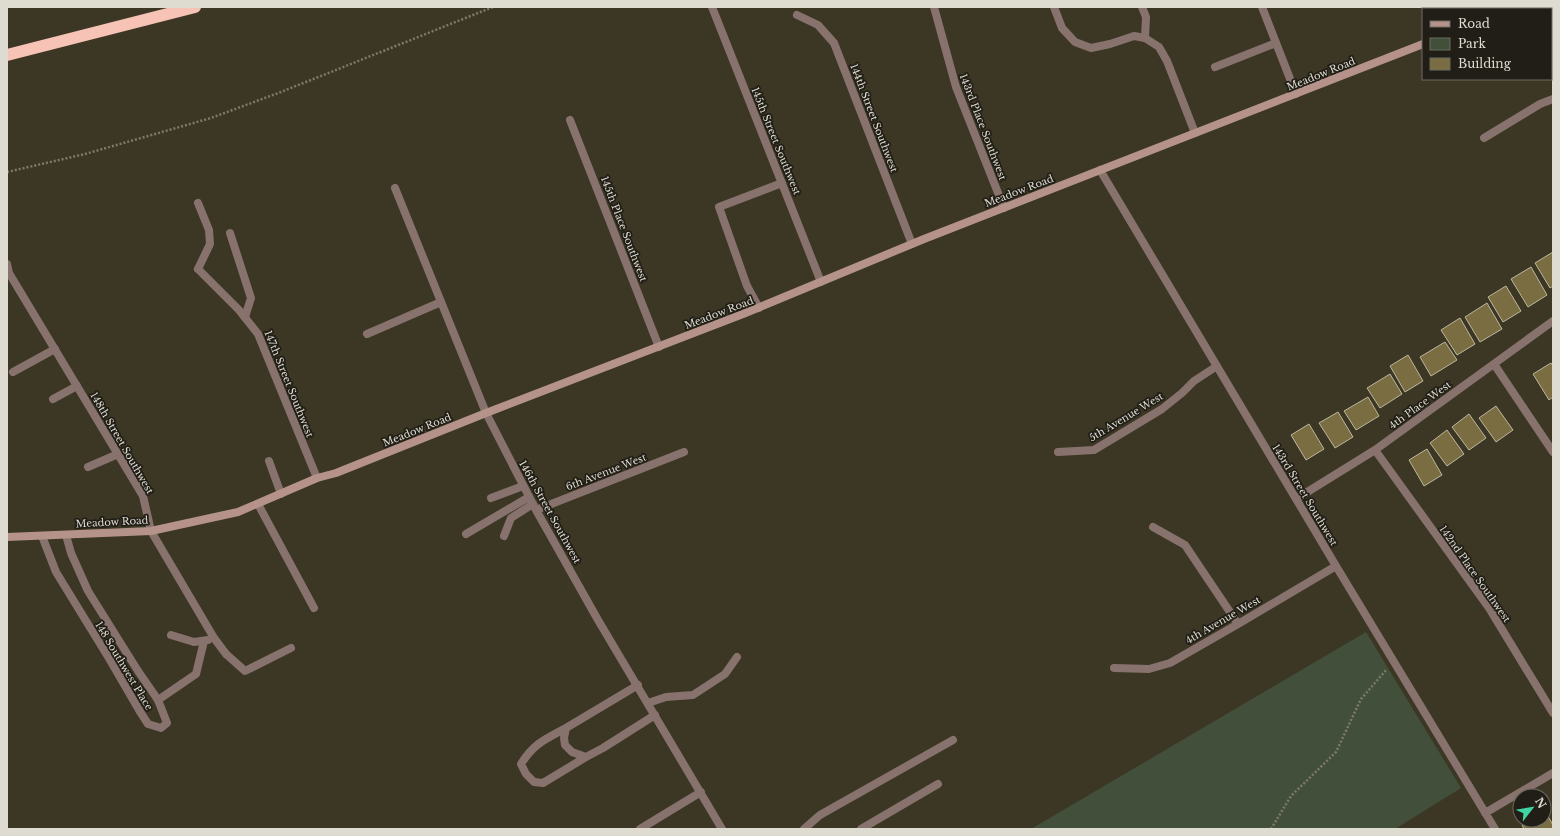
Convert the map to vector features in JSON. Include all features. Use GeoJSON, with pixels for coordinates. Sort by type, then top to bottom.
{"type":"FeatureCollection","features":[{"type":"Feature","properties":{"kind":"highway"},"geometry":{"type":"LineString","coordinates":[[7,56],[195,7]]}},
{"type":"Feature","properties":{"kind":"street","name":"145th Street Southwest"},"geometry":{"type":"LineString","coordinates":[[712,7],[821,282]]}},
{"type":"Feature","properties":{"kind":"street","name":"143rd Place Southwest"},"geometry":{"type":"LineString","coordinates":[[934,7],[956,87],[1004,208]]}},
{"type":"Feature","properties":{"kind":"street"},"geometry":{"type":"LineString","coordinates":[[1054,7],[1062,28],[1075,42],[1091,48],[1110,44],[1134,36],[1146,38],[1159,47],[1167,61],[1195,133]]}},
{"type":"Feature","properties":{"kind":"street"},"geometry":{"type":"LineString","coordinates":[[1142,7],[1146,17],[1146,38]]}},
{"type":"Feature","properties":{"kind":"street"},"geometry":{"type":"LineString","coordinates":[[1262,7],[1296,94]]}},
{"type":"Feature","properties":{"kind":"street","name":"144th Street Southwest"},"geometry":{"type":"LineString","coordinates":[[797,15],[818,25],[834,43],[912,244]]}},
{"type":"Feature","properties":{"kind":"street"},"geometry":{"type":"LineString","coordinates":[[1215,67],[1276,43]]}},
{"type":"Feature","properties":{"kind":"street","name":"Meadow Road"},"geometry":{"type":"LineString","coordinates":[[7,537],[151,531],[238,512],[316,478],[336,473],[486,413],[759,308],[912,244],[1422,44]]}},
{"type":"Feature","properties":{"kind":"street"},"geometry":{"type":"LineString","coordinates":[[1484,138],[1540,104],[1553,99]]}},
{"type":"Feature","properties":{"kind":"street","name":"145th Place Southwest"},"geometry":{"type":"LineString","coordinates":[[570,120],[659,346]]}},
{"type":"Feature","properties":{"kind":"street","name":"143rd Street Southwest"},"geometry":{"type":"LineString","coordinates":[[1100,170],[1495,829]]}},
{"type":"Feature","properties":{"kind":"street"},"geometry":{"type":"LineString","coordinates":[[759,308],[747,286],[719,207],[782,183]]}},
{"type":"Feature","properties":{"kind":"street","name":"146th Street Southwest"},"geometry":{"type":"LineString","coordinates":[[395,188],[486,413],[523,486],[598,620],[638,685],[722,829]]}},
{"type":"Feature","properties":{"kind":"street","name":"147th Street Southwest"},"geometry":{"type":"LineString","coordinates":[[198,203],[209,230],[210,244],[198,269],[245,317],[258,334],[316,478]]}},
{"type":"Feature","properties":{"kind":"street"},"geometry":{"type":"LineString","coordinates":[[230,233],[251,298],[245,317]]}},
{"type":"Feature","properties":{"kind":"street","name":"148th Street Southwest"},"geometry":{"type":"LineString","coordinates":[[7,264],[9,273],[143,496],[151,531],[214,638],[226,654],[246,671],[291,648]]}},
{"type":"Feature","properties":{"kind":"street"},"geometry":{"type":"LineString","coordinates":[[367,334],[441,302]]}},
{"type":"Feature","properties":{"kind":"street","name":"4th Place West"},"geometry":{"type":"LineString","coordinates":[[1296,499],[1375,450],[1553,322]]}},
{"type":"Feature","properties":{"kind":"street"},"geometry":{"type":"LineString","coordinates":[[13,372],[55,349]]}},
{"type":"Feature","properties":{"kind":"street"},"geometry":{"type":"LineString","coordinates":[[1494,364],[1553,452]]}},
{"type":"Feature","properties":{"kind":"street","name":"5th Avenue West"},"geometry":{"type":"LineString","coordinates":[[1058,452],[1094,450],[1162,409],[1194,382],[1217,366]]}},
{"type":"Feature","properties":{"kind":"street"},"geometry":{"type":"LineString","coordinates":[[53,399],[77,386]]}},
{"type":"Feature","properties":{"kind":"street","name":"142nd Place Southwest"},"geometry":{"type":"LineString","coordinates":[[1375,450],[1489,608],[1553,713]]}},
{"type":"Feature","properties":{"kind":"street","name":"6th Avenue West"},"geometry":{"type":"LineString","coordinates":[[533,504],[684,452]]}},
{"type":"Feature","properties":{"kind":"street"},"geometry":{"type":"LineString","coordinates":[[88,467],[118,454]]}},
{"type":"Feature","properties":{"kind":"street"},"geometry":{"type":"LineString","coordinates":[[269,461],[281,494]]}},
{"type":"Feature","properties":{"kind":"street"},"geometry":{"type":"LineString","coordinates":[[491,498],[523,486]]}},
{"type":"Feature","properties":{"kind":"street"},"geometry":{"type":"LineString","coordinates":[[258,504],[314,608]]}},
{"type":"Feature","properties":{"kind":"street"},"geometry":{"type":"LineString","coordinates":[[466,534],[533,504]]}},
{"type":"Feature","properties":{"kind":"street"},"geometry":{"type":"LineString","coordinates":[[504,536],[511,518],[533,504]]}},
{"type":"Feature","properties":{"kind":"street"},"geometry":{"type":"LineString","coordinates":[[1153,527],[1185,545],[1238,624]]}},
{"type":"Feature","properties":{"kind":"street","name":"148 Southwest Place"},"geometry":{"type":"LineString","coordinates":[[42,536],[56,572],[139,710],[148,724],[161,728],[167,722],[158,700],[88,591],[71,553],[66,535]]}},
{"type":"Feature","properties":{"kind":"street","name":"4th Avenue West"},"geometry":{"type":"LineString","coordinates":[[1114,668],[1149,669],[1170,663],[1336,566]]}},
{"type":"Feature","properties":{"kind":"street"},"geometry":{"type":"LineString","coordinates":[[171,635],[194,642],[214,638]]}},
{"type":"Feature","properties":{"kind":"street"},"geometry":{"type":"LineString","coordinates":[[158,700],[196,674],[204,641]]}},
{"type":"Feature","properties":{"kind":"street"},"geometry":{"type":"LineString","coordinates":[[648,703],[666,697],[693,695],[725,674],[737,657]]}},
{"type":"Feature","properties":{"kind":"street"},"geometry":{"type":"LineString","coordinates":[[638,685],[537,744],[529,751],[521,764],[526,774],[534,782],[543,783],[603,748],[655,715]]}},
{"type":"Feature","properties":{"kind":"street"},"geometry":{"type":"LineString","coordinates":[[566,728],[564,738],[565,746],[572,752],[586,757]]}},
{"type":"Feature","properties":{"kind":"street"},"geometry":{"type":"LineString","coordinates":[[804,829],[820,815],[953,740]]}},
{"type":"Feature","properties":{"kind":"street"},"geometry":{"type":"LineString","coordinates":[[1485,813],[1553,773]]}},
{"type":"Feature","properties":{"kind":"street"},"geometry":{"type":"LineString","coordinates":[[862,829],[938,784]]}},
{"type":"Feature","properties":{"kind":"street"},"geometry":{"type":"LineString","coordinates":[[640,829],[701,792]]}},
{"type":"Feature","properties":{"kind":"path"},"geometry":{"type":"LineString","coordinates":[[7,172],[85,154],[211,118],[288,89],[493,7]]}},
{"type":"Feature","properties":{"kind":"path"},"geometry":{"type":"LineString","coordinates":[[1271,829],[1291,796],[1336,752],[1361,699],[1393,660]]}},
{"type":"Feature","properties":{"kind":"green space"},"geometry":{"type":"Polygon","coordinates":[[[1366,632],[1461,788],[1395,829],[1031,829],[1366,632]]]}},
{"type":"Feature","properties":{"kind":"building"},"geometry":{"type":"Polygon","coordinates":[[[1553,252],[1553,286],[1550,288],[1535,263],[1553,252]]]}},
{"type":"Feature","properties":{"kind":"building"},"geometry":{"type":"Polygon","coordinates":[[[1531,267],[1547,295],[1528,307],[1511,279],[1531,267]]]}},
{"type":"Feature","properties":{"kind":"building"},"geometry":{"type":"Polygon","coordinates":[[[1506,286],[1521,311],[1503,322],[1488,297],[1506,286]]]}},
{"type":"Feature","properties":{"kind":"building"},"geometry":{"type":"Polygon","coordinates":[[[1487,303],[1502,329],[1480,342],[1465,317],[1487,303]]]}},
{"type":"Feature","properties":{"kind":"building"},"geometry":{"type":"Polygon","coordinates":[[[1460,318],[1475,344],[1457,355],[1441,330],[1460,318]]]}},
{"type":"Feature","properties":{"kind":"building"},"geometry":{"type":"Polygon","coordinates":[[[1445,342],[1457,360],[1431,376],[1420,357],[1445,342]]]}},
{"type":"Feature","properties":{"kind":"building"},"geometry":{"type":"Polygon","coordinates":[[[1408,355],[1423,381],[1405,392],[1390,366],[1408,355]]]}},
{"type":"Feature","properties":{"kind":"building"},"geometry":{"type":"Polygon","coordinates":[[[1551,363],[1553,366],[1553,397],[1549,400],[1533,374],[1551,363]]]}},
{"type":"Feature","properties":{"kind":"building"},"geometry":{"type":"Polygon","coordinates":[[[1390,374],[1402,394],[1380,408],[1367,388],[1390,374]]]}},
{"type":"Feature","properties":{"kind":"building"},"geometry":{"type":"Polygon","coordinates":[[[1368,397],[1379,416],[1356,430],[1344,411],[1368,397]]]}},
{"type":"Feature","properties":{"kind":"building"},"geometry":{"type":"Polygon","coordinates":[[[1496,406],[1513,430],[1496,442],[1479,418],[1496,406]]]}},
{"type":"Feature","properties":{"kind":"building"},"geometry":{"type":"Polygon","coordinates":[[[1338,412],[1353,437],[1335,448],[1319,423],[1338,412]]]}},
{"type":"Feature","properties":{"kind":"building"},"geometry":{"type":"Polygon","coordinates":[[[1469,414],[1486,438],[1469,450],[1452,427],[1469,414]]]}},
{"type":"Feature","properties":{"kind":"building"},"geometry":{"type":"Polygon","coordinates":[[[1309,424],[1324,449],[1306,460],[1291,435],[1309,424]]]}},
{"type":"Feature","properties":{"kind":"building"},"geometry":{"type":"Polygon","coordinates":[[[1447,430],[1464,454],[1447,466],[1430,443],[1447,430]]]}},
{"type":"Feature","properties":{"kind":"building"},"geometry":{"type":"Polygon","coordinates":[[[1427,449],[1442,475],[1424,486],[1409,460],[1427,449]]]}},
{"type":"Feature","properties":{"kind":"building"},"geometry":{"type":"Polygon","coordinates":[[[1552,823],[1553,825],[1553,829],[1524,829],[1552,828],[1552,823]]]}}]}
